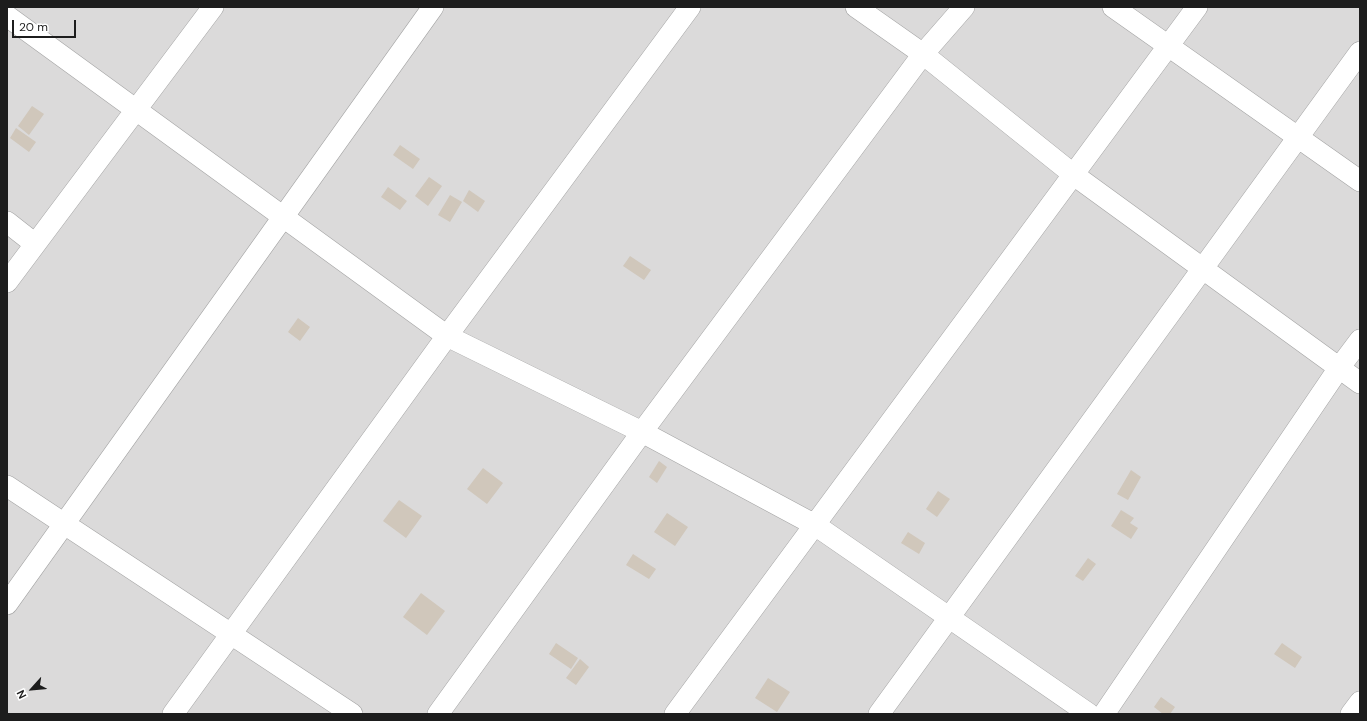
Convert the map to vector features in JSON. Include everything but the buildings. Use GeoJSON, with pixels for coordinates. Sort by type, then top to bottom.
{"type":"FeatureCollection","features":[{"type":"Feature","properties":{"kind":"street"},"geometry":{"type":"LineString","coordinates":[[7,282],[213,7]]}},
{"type":"Feature","properties":{"kind":"street"},"geometry":{"type":"LineString","coordinates":[[7,604],[433,7]]}},
{"type":"Feature","properties":{"kind":"street"},"geometry":{"type":"LineString","coordinates":[[173,714],[447,336],[690,7]]}},
{"type":"Feature","properties":{"kind":"street"},"geometry":{"type":"LineString","coordinates":[[856,7],[923,54],[1074,175],[1360,383]]}},
{"type":"Feature","properties":{"kind":"street"},"geometry":{"type":"LineString","coordinates":[[438,714],[642,432],[923,54],[964,7]]}},
{"type":"Feature","properties":{"kind":"street"},"geometry":{"type":"LineString","coordinates":[[1113,7],[1360,181]]}},
{"type":"Feature","properties":{"kind":"street"},"geometry":{"type":"LineString","coordinates":[[676,714],[1197,7]]}},
{"type":"Feature","properties":{"kind":"street"},"geometry":{"type":"LineString","coordinates":[[7,16],[447,336],[642,432],[815,525],[1089,714]]}},
{"type":"Feature","properties":{"kind":"street"},"geometry":{"type":"LineString","coordinates":[[879,714],[1360,52]]}},
{"type":"Feature","properties":{"kind":"street"},"geometry":{"type":"LineString","coordinates":[[7,222],[35,244]]}},
{"type":"Feature","properties":{"kind":"street"},"geometry":{"type":"LineString","coordinates":[[1104,714],[1339,368],[1360,340]]}},
{"type":"Feature","properties":{"kind":"street"},"geometry":{"type":"LineString","coordinates":[[7,486],[352,714]]}},
{"type":"Feature","properties":{"kind":"street"},"geometry":{"type":"LineString","coordinates":[[1351,714],[1360,702]]}},
{"type":"Feature","properties":{"kind":"shaded area"},"geometry":{"type":"Polygon","coordinates":[[[7,7],[1360,7],[1360,714],[7,714],[7,7]]]}}]}
